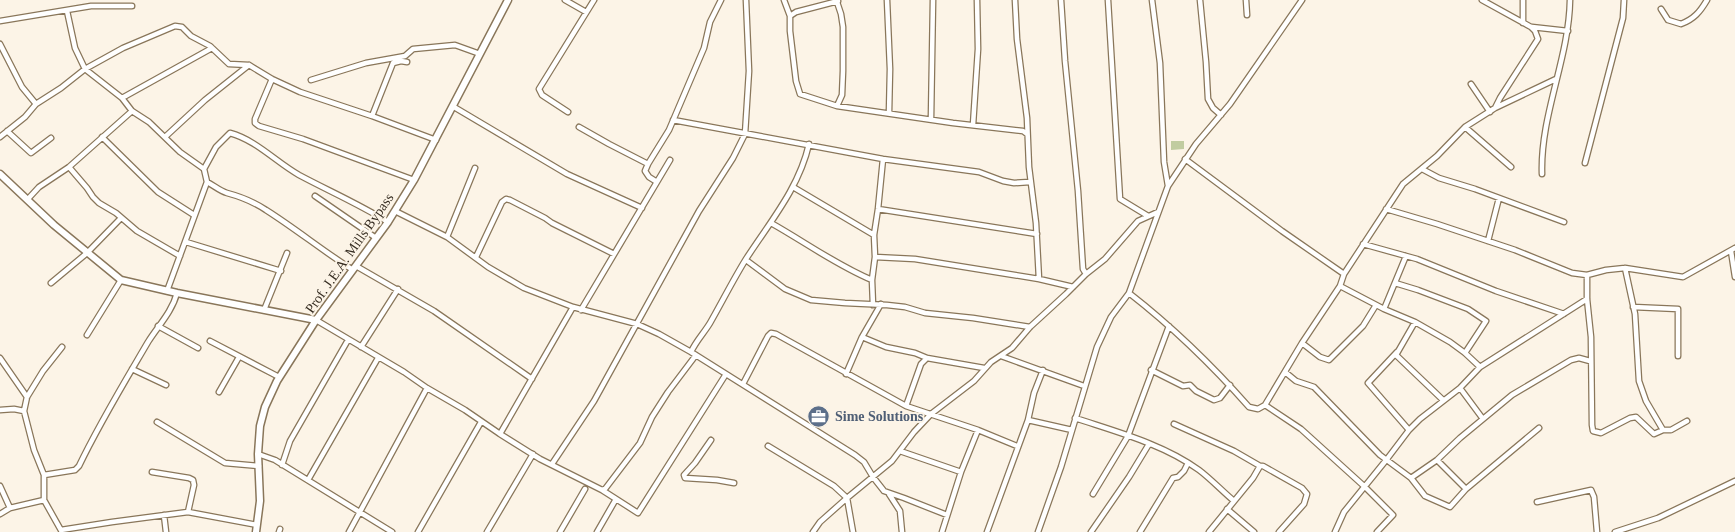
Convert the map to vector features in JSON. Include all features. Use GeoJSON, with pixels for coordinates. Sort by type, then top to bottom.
{"type":"FeatureCollection","features":[{"type":"Feature","properties":{"kind":"street","name":"Prof. J.E.A. Mills Bypass"},"geometry":{"type":"LineString","coordinates":[[256,528],[260,501],[258,454],[260,426],[264,407],[279,377],[316,320],[388,222],[414,180],[454,107],[508,0]]}},
{"type":"Feature","properties":{"kind":"street"},"geometry":{"type":"LineString","coordinates":[[565,0],[586,12]]}},
{"type":"Feature","properties":{"kind":"street"},"geometry":{"type":"LineString","coordinates":[[568,112],[542,95],[539,89],[594,0]]}},
{"type":"Feature","properties":{"kind":"street"},"geometry":{"type":"LineString","coordinates":[[657,182],[645,172],[669,130],[704,48],[710,22],[721,0]]}},
{"type":"Feature","properties":{"kind":"street"},"geometry":{"type":"LineString","coordinates":[[552,464],[594,400],[699,210],[733,158],[744,134],[748,72],[746,0]]}},
{"type":"Feature","properties":{"kind":"street"},"geometry":{"type":"LineString","coordinates":[[784,0],[790,16],[796,81],[800,94],[837,106],[1023,131],[1027,134]]}},
{"type":"Feature","properties":{"kind":"street"},"geometry":{"type":"LineString","coordinates":[[887,0],[890,69],[889,113]]}},
{"type":"Feature","properties":{"kind":"street"},"geometry":{"type":"LineString","coordinates":[[931,119],[933,0]]}},
{"type":"Feature","properties":{"kind":"street"},"geometry":{"type":"LineString","coordinates":[[973,125],[978,49],[978,0]]}},
{"type":"Feature","properties":{"kind":"street"},"geometry":{"type":"LineString","coordinates":[[1015,0],[1030,182],[1037,234],[1039,279]]}},
{"type":"Feature","properties":{"kind":"street"},"geometry":{"type":"LineString","coordinates":[[1061,0],[1070,121],[1086,274]]}},
{"type":"Feature","properties":{"kind":"street"},"geometry":{"type":"LineString","coordinates":[[1108,0],[1120,199],[1148,216]]}},
{"type":"Feature","properties":{"kind":"street"},"geometry":{"type":"LineString","coordinates":[[1152,0],[1160,63],[1164,162],[1168,186]]}},
{"type":"Feature","properties":{"kind":"street"},"geometry":{"type":"LineString","coordinates":[[1200,0],[1208,99],[1221,115]]}},
{"type":"Feature","properties":{"kind":"street"},"geometry":{"type":"LineString","coordinates":[[1246,0],[1247,15]]}},
{"type":"Feature","properties":{"kind":"street"},"geometry":{"type":"LineString","coordinates":[[1038,532],[1061,467],[1084,386],[1102,334],[1111,317],[1129,293],[1168,186],[1204,133],[1221,115],[1280,34],[1302,0]]}},
{"type":"Feature","properties":{"kind":"street"},"geometry":{"type":"LineString","coordinates":[[1482,0],[1531,27],[1538,38],[1495,108]]}},
{"type":"Feature","properties":{"kind":"street"},"geometry":{"type":"LineString","coordinates":[[1523,0],[1523,23]]}},
{"type":"Feature","properties":{"kind":"street"},"geometry":{"type":"LineString","coordinates":[[1542,174],[1543,139],[1568,31],[1570,0]]}},
{"type":"Feature","properties":{"kind":"street"},"geometry":{"type":"LineString","coordinates":[[1585,164],[1623,18],[1624,0]]}},
{"type":"Feature","properties":{"kind":"street"},"geometry":{"type":"LineString","coordinates":[[1661,9],[1668,20],[1681,24],[1691,20],[1701,12],[1707,0]]}},
{"type":"Feature","properties":{"kind":"street"},"geometry":{"type":"LineString","coordinates":[[790,16],[803,10],[838,1],[843,27],[843,89],[837,106]]}},
{"type":"Feature","properties":{"kind":"street"},"geometry":{"type":"LineString","coordinates":[[0,20],[90,6],[132,6]]}},
{"type":"Feature","properties":{"kind":"street"},"geometry":{"type":"LineString","coordinates":[[67,11],[75,48],[85,69],[122,98],[132,111],[149,122],[180,152],[204,169]]}},
{"type":"Feature","properties":{"kind":"street"},"geometry":{"type":"LineString","coordinates":[[0,137],[25,117],[36,104],[61,88],[85,69],[123,48],[175,26],[182,27],[191,36],[212,48],[229,64],[249,65],[272,79],[300,92],[436,140]]}},
{"type":"Feature","properties":{"kind":"street"},"geometry":{"type":"LineString","coordinates":[[1531,27],[1568,31]]}},
{"type":"Feature","properties":{"kind":"street"},"geometry":{"type":"LineString","coordinates":[[0,44],[22,87],[36,104]]}},
{"type":"Feature","properties":{"kind":"street"},"geometry":{"type":"LineString","coordinates":[[311,80],[366,64],[405,56],[414,49],[455,45],[480,54]]}},
{"type":"Feature","properties":{"kind":"street"},"geometry":{"type":"LineString","coordinates":[[122,98],[212,48]]}},
{"type":"Feature","properties":{"kind":"street"},"geometry":{"type":"LineString","coordinates":[[372,116],[393,63],[407,62]]}},
{"type":"Feature","properties":{"kind":"street"},"geometry":{"type":"LineString","coordinates":[[165,137],[205,100],[249,65]]}},
{"type":"Feature","properties":{"kind":"street"},"geometry":{"type":"LineString","coordinates":[[272,79],[255,118],[255,123],[259,126],[303,139],[414,180]]}},
{"type":"Feature","properties":{"kind":"street"},"geometry":{"type":"LineString","coordinates":[[1129,293],[1199,352],[1249,407],[1258,409],[1265,405],[1302,343],[1340,286],[1344,274],[1404,184],[1437,156],[1465,127],[1495,108],[1556,79]]}},
{"type":"Feature","properties":{"kind":"street"},"geometry":{"type":"LineString","coordinates":[[1471,84],[1490,112]]}},
{"type":"Feature","properties":{"kind":"street"},"geometry":{"type":"LineString","coordinates":[[454,107],[567,174],[642,208]]}},
{"type":"Feature","properties":{"kind":"street"},"geometry":{"type":"LineString","coordinates":[[27,200],[39,187],[69,167],[132,111]]}},
{"type":"Feature","properties":{"kind":"street"},"geometry":{"type":"LineString","coordinates":[[673,120],[883,159],[979,172],[1014,183],[1030,182]]}},
{"type":"Feature","properties":{"kind":"street"},"geometry":{"type":"LineString","coordinates":[[579,126],[648,164]]}},
{"type":"Feature","properties":{"kind":"street"},"geometry":{"type":"LineString","coordinates":[[1465,127],[1511,167]]}},
{"type":"Feature","properties":{"kind":"street"},"geometry":{"type":"LineString","coordinates":[[7,131],[32,154],[51,138]]}},
{"type":"Feature","properties":{"kind":"street"},"geometry":{"type":"LineString","coordinates":[[167,291],[207,182],[204,169],[216,147],[226,135],[233,134],[266,151],[298,174],[340,194],[388,222]]}},
{"type":"Feature","properties":{"kind":"street"},"geometry":{"type":"LineString","coordinates":[[102,137],[158,192],[194,215]]}},
{"type":"Feature","properties":{"kind":"street"},"geometry":{"type":"LineString","coordinates":[[602,490],[605,489],[640,443],[652,417],[694,354],[696,342],[710,323],[746,260],[793,186],[806,157],[808,144]]}},
{"type":"Feature","properties":{"kind":"street"},"geometry":{"type":"LineString","coordinates":[[873,305],[874,235],[883,159]]}},
{"type":"Feature","properties":{"kind":"street"},"geometry":{"type":"LineString","coordinates":[[1185,159],[1344,274]]}},
{"type":"Feature","properties":{"kind":"street"},"geometry":{"type":"LineString","coordinates":[[581,310],[670,160]]}},
{"type":"Feature","properties":{"kind":"street"},"geometry":{"type":"LineString","coordinates":[[69,167],[93,198],[137,231],[180,256]]}},
{"type":"Feature","properties":{"kind":"street"},"geometry":{"type":"LineString","coordinates":[[447,238],[475,168]]}},
{"type":"Feature","properties":{"kind":"street"},"geometry":{"type":"LineString","coordinates":[[1422,169],[1439,178],[1564,222]]}},
{"type":"Feature","properties":{"kind":"street"},"geometry":{"type":"LineString","coordinates":[[0,174],[87,253],[121,280],[167,291],[316,320],[465,410],[533,454],[602,490],[638,513],[726,374]]}},
{"type":"Feature","properties":{"kind":"street"},"geometry":{"type":"LineString","coordinates":[[207,182],[226,193],[237,194],[267,210],[322,250],[398,289],[434,311],[532,378]]}},
{"type":"Feature","properties":{"kind":"street"},"geometry":{"type":"LineString","coordinates":[[793,186],[874,235]]}},
{"type":"Feature","properties":{"kind":"street"},"geometry":{"type":"LineString","coordinates":[[315,196],[376,238]]}},
{"type":"Feature","properties":{"kind":"street"},"geometry":{"type":"LineString","coordinates":[[1488,241],[1499,198]]}},
{"type":"Feature","properties":{"kind":"street"},"geometry":{"type":"LineString","coordinates":[[476,257],[502,202],[506,200],[510,200],[545,218],[552,224],[614,254]]}},
{"type":"Feature","properties":{"kind":"street"},"geometry":{"type":"LineString","coordinates":[[878,209],[1037,234]]}},
{"type":"Feature","properties":{"kind":"street"},"geometry":{"type":"LineString","coordinates":[[1386,209],[1516,250],[1572,273],[1587,275],[1625,268],[1682,277],[1733,249],[1735,276]]}},
{"type":"Feature","properties":{"kind":"street"},"geometry":{"type":"LineString","coordinates":[[395,211],[447,238],[488,267],[524,288],[581,310],[637,324],[694,354],[855,455],[864,462],[884,491],[947,515]]}},
{"type":"Feature","properties":{"kind":"street"},"geometry":{"type":"LineString","coordinates":[[813,532],[820,522],[892,461],[914,432],[931,414],[974,381],[991,362],[1012,348],[1030,327],[1086,274],[1105,259],[1138,221],[1158,212]]}},
{"type":"Feature","properties":{"kind":"street"},"geometry":{"type":"LineString","coordinates":[[50,283],[87,253],[121,218]]}},
{"type":"Feature","properties":{"kind":"street"},"geometry":{"type":"LineString","coordinates":[[771,223],[849,270],[872,280]]}},
{"type":"Feature","properties":{"kind":"street"},"geometry":{"type":"LineString","coordinates":[[186,242],[281,272]]}},
{"type":"Feature","properties":{"kind":"street"},"geometry":{"type":"LineString","coordinates":[[1363,244],[1426,262],[1496,291],[1564,314]]}},
{"type":"Feature","properties":{"kind":"street"},"geometry":{"type":"LineString","coordinates":[[264,310],[281,272],[287,253]]}},
{"type":"Feature","properties":{"kind":"street"},"geometry":{"type":"LineString","coordinates":[[1384,309],[1406,256]]}},
{"type":"Feature","properties":{"kind":"street"},"geometry":{"type":"LineString","coordinates":[[875,257],[915,259],[1039,279],[1073,287]]}},
{"type":"Feature","properties":{"kind":"street"},"geometry":{"type":"LineString","coordinates":[[746,260],[785,289],[811,300],[881,304],[905,307],[925,313],[1030,327]]}},
{"type":"Feature","properties":{"kind":"street"},"geometry":{"type":"LineString","coordinates":[[1625,268],[1633,307],[1639,381],[1646,401],[1663,430]]}},
{"type":"Feature","properties":{"kind":"street"},"geometry":{"type":"LineString","coordinates":[[1587,275],[1587,299],[1591,337],[1590,361],[1593,431],[1601,433],[1630,418],[1636,417],[1654,434],[1663,430],[1671,430],[1687,420]]}},
{"type":"Feature","properties":{"kind":"street"},"geometry":{"type":"LineString","coordinates":[[87,335],[121,280]]}},
{"type":"Feature","properties":{"kind":"street"},"geometry":{"type":"LineString","coordinates":[[1395,283],[1468,309],[1486,321],[1465,353]]}},
{"type":"Feature","properties":{"kind":"street"},"geometry":{"type":"LineString","coordinates":[[1340,286],[1384,309],[1415,322],[1465,353],[1480,367]]}},
{"type":"Feature","properties":{"kind":"street"},"geometry":{"type":"LineString","coordinates":[[361,347],[398,289]]}},
{"type":"Feature","properties":{"kind":"street"},"geometry":{"type":"LineString","coordinates":[[44,475],[75,470],[79,466],[98,426],[158,326],[173,306],[177,293]]}},
{"type":"Feature","properties":{"kind":"street"},"geometry":{"type":"LineString","coordinates":[[1335,532],[1344,512],[1408,430],[1460,388],[1480,367],[1587,299]]}},
{"type":"Feature","properties":{"kind":"street"},"geometry":{"type":"LineString","coordinates":[[846,374],[862,337],[881,304]]}},
{"type":"Feature","properties":{"kind":"street"},"geometry":{"type":"LineString","coordinates":[[1302,343],[1320,357],[1329,360],[1363,326],[1376,304]]}},
{"type":"Feature","properties":{"kind":"street"},"geometry":{"type":"LineString","coordinates":[[500,434],[573,307]]}},
{"type":"Feature","properties":{"kind":"street"},"geometry":{"type":"LineString","coordinates":[[1633,307],[1678,309],[1678,356]]}},
{"type":"Feature","properties":{"kind":"street"},"geometry":{"type":"LineString","coordinates":[[1408,430],[1368,383],[1397,352],[1415,322]]}},
{"type":"Feature","properties":{"kind":"street"},"geometry":{"type":"LineString","coordinates":[[158,326],[198,348]]}},
{"type":"Feature","properties":{"kind":"street"},"geometry":{"type":"LineString","coordinates":[[1093,494],[1128,436],[1169,326]]}},
{"type":"Feature","properties":{"kind":"street"},"geometry":{"type":"LineString","coordinates":[[743,384],[768,336],[772,333],[906,406],[978,430],[1018,446]]}},
{"type":"Feature","properties":{"kind":"street"},"geometry":{"type":"LineString","coordinates":[[862,337],[886,347],[915,353],[927,358],[984,368]]}},
{"type":"Feature","properties":{"kind":"street"},"geometry":{"type":"LineString","coordinates":[[282,465],[290,441],[348,340]]}},
{"type":"Feature","properties":{"kind":"street"},"geometry":{"type":"LineString","coordinates":[[210,341],[279,377]]}},
{"type":"Feature","properties":{"kind":"street"},"geometry":{"type":"LineString","coordinates":[[62,347],[43,371],[27,397],[24,411],[34,450],[44,475],[44,500],[62,531],[164,514],[188,512],[256,528]]}},
{"type":"Feature","properties":{"kind":"street"},"geometry":{"type":"LineString","coordinates":[[1397,352],[1396,355],[1443,400]]}},
{"type":"Feature","properties":{"kind":"street"},"geometry":{"type":"LineString","coordinates":[[1000,356],[1084,386]]}},
{"type":"Feature","properties":{"kind":"street"},"geometry":{"type":"LineString","coordinates":[[219,392],[239,357]]}},
{"type":"Feature","properties":{"kind":"street"},"geometry":{"type":"LineString","coordinates":[[0,358],[27,397]]}},
{"type":"Feature","properties":{"kind":"street"},"geometry":{"type":"LineString","coordinates":[[308,480],[378,358]]}},
{"type":"Feature","properties":{"kind":"street"},"geometry":{"type":"LineString","coordinates":[[906,406],[921,364],[927,358]]}},
{"type":"Feature","properties":{"kind":"street"},"geometry":{"type":"LineString","coordinates":[[1412,478],[1437,460],[1512,395],[1561,365],[1579,358],[1590,361]]}},
{"type":"Feature","properties":{"kind":"street"},"geometry":{"type":"LineString","coordinates":[[132,370],[166,385]]}},
{"type":"Feature","properties":{"kind":"street"},"geometry":{"type":"LineString","coordinates":[[987,532],[1028,420],[1034,393],[1043,370]]}},
{"type":"Feature","properties":{"kind":"street"},"geometry":{"type":"LineString","coordinates":[[1151,370],[1183,386],[1190,385],[1214,400],[1220,398],[1230,385]]}},
{"type":"Feature","properties":{"kind":"street"},"geometry":{"type":"LineString","coordinates":[[1285,372],[1296,380],[1314,387],[1380,454],[1412,478],[1425,496],[1450,507],[1466,489],[1539,428]]}},
{"type":"Feature","properties":{"kind":"street"},"geometry":{"type":"LineString","coordinates":[[349,532],[427,388]]}},
{"type":"Feature","properties":{"kind":"street"},"geometry":{"type":"LineString","coordinates":[[1460,388],[1483,419]]}},
{"type":"Feature","properties":{"kind":"street"},"geometry":{"type":"LineString","coordinates":[[1265,405],[1301,429],[1393,515],[1377,532]]}},
{"type":"Feature","properties":{"kind":"street"},"geometry":{"type":"LineString","coordinates":[[0,410],[14,409],[24,411]]}},
{"type":"Feature","properties":{"kind":"street"},"geometry":{"type":"LineString","coordinates":[[1075,418],[1150,444],[1199,470],[1234,501]]}},
{"type":"Feature","properties":{"kind":"street"},"geometry":{"type":"LineString","coordinates":[[1028,420],[1072,430]]}},
{"type":"Feature","properties":{"kind":"street"},"geometry":{"type":"LineString","coordinates":[[157,422],[225,463],[258,466]]}},
{"type":"Feature","properties":{"kind":"street"},"geometry":{"type":"LineString","coordinates":[[418,532],[481,422]]}},
{"type":"Feature","properties":{"kind":"street"},"geometry":{"type":"LineString","coordinates":[[1174,424],[1234,451],[1260,466],[1267,466],[1302,488],[1307,494],[1304,504],[1279,532]]}},
{"type":"Feature","properties":{"kind":"street"},"geometry":{"type":"LineString","coordinates":[[942,532],[960,472],[978,430]]}},
{"type":"Feature","properties":{"kind":"street"},"geometry":{"type":"LineString","coordinates":[[711,440],[684,475],[685,478],[734,483]]}},
{"type":"Feature","properties":{"kind":"street"},"geometry":{"type":"LineString","coordinates":[[1091,532],[1150,444]]}},
{"type":"Feature","properties":{"kind":"street"},"geometry":{"type":"LineString","coordinates":[[768,446],[834,486],[847,498],[853,532]]}},
{"type":"Feature","properties":{"kind":"street"},"geometry":{"type":"LineString","coordinates":[[900,451],[960,472]]}},
{"type":"Feature","properties":{"kind":"street"},"geometry":{"type":"LineString","coordinates":[[258,454],[308,480],[392,532]]}},
{"type":"Feature","properties":{"kind":"street"},"geometry":{"type":"LineString","coordinates":[[487,532],[533,454]]}},
{"type":"Feature","properties":{"kind":"street"},"geometry":{"type":"LineString","coordinates":[[1437,460],[1466,489]]}},
{"type":"Feature","properties":{"kind":"street"},"geometry":{"type":"LineString","coordinates":[[1140,532],[1173,478],[1178,478],[1188,464]]}},
{"type":"Feature","properties":{"kind":"street"},"geometry":{"type":"LineString","coordinates":[[1209,532],[1253,478],[1260,466]]}},
{"type":"Feature","properties":{"kind":"street"},"geometry":{"type":"LineString","coordinates":[[152,472],[193,480],[194,485],[188,512]]}},
{"type":"Feature","properties":{"kind":"street"},"geometry":{"type":"LineString","coordinates":[[1615,532],[1658,518],[1735,481]]}},
{"type":"Feature","properties":{"kind":"street"},"geometry":{"type":"LineString","coordinates":[[0,486],[10,508]]}},
{"type":"Feature","properties":{"kind":"street"},"geometry":{"type":"LineString","coordinates":[[560,532],[585,489]]}},
{"type":"Feature","properties":{"kind":"street"},"geometry":{"type":"LineString","coordinates":[[1537,502],[1591,490],[1594,498],[1597,532]]}},
{"type":"Feature","properties":{"kind":"street"},"geometry":{"type":"LineString","coordinates":[[889,494],[900,511],[902,532]]}},
{"type":"Feature","properties":{"kind":"street"},"geometry":{"type":"LineString","coordinates":[[597,532],[616,499]]}},
{"type":"Feature","properties":{"kind":"street"},"geometry":{"type":"LineString","coordinates":[[0,514],[10,508],[44,500]]}},
{"type":"Feature","properties":{"kind":"street"},"geometry":{"type":"LineString","coordinates":[[1228,508],[1254,532]]}},
{"type":"Feature","properties":{"kind":"street"},"geometry":{"type":"LineString","coordinates":[[164,514],[166,532]]}},
{"type":"Feature","properties":{"kind":"green space"},"geometry":{"type":"Polygon","coordinates":[[[1171,141],[1184,141],[1184,149],[1171,150],[1171,141]]]}},
{"type":"Feature","properties":{"kind":"place","name":"Sime Solutions"},"geometry":{"type":"Point","coordinates":[819,416]}}]}
